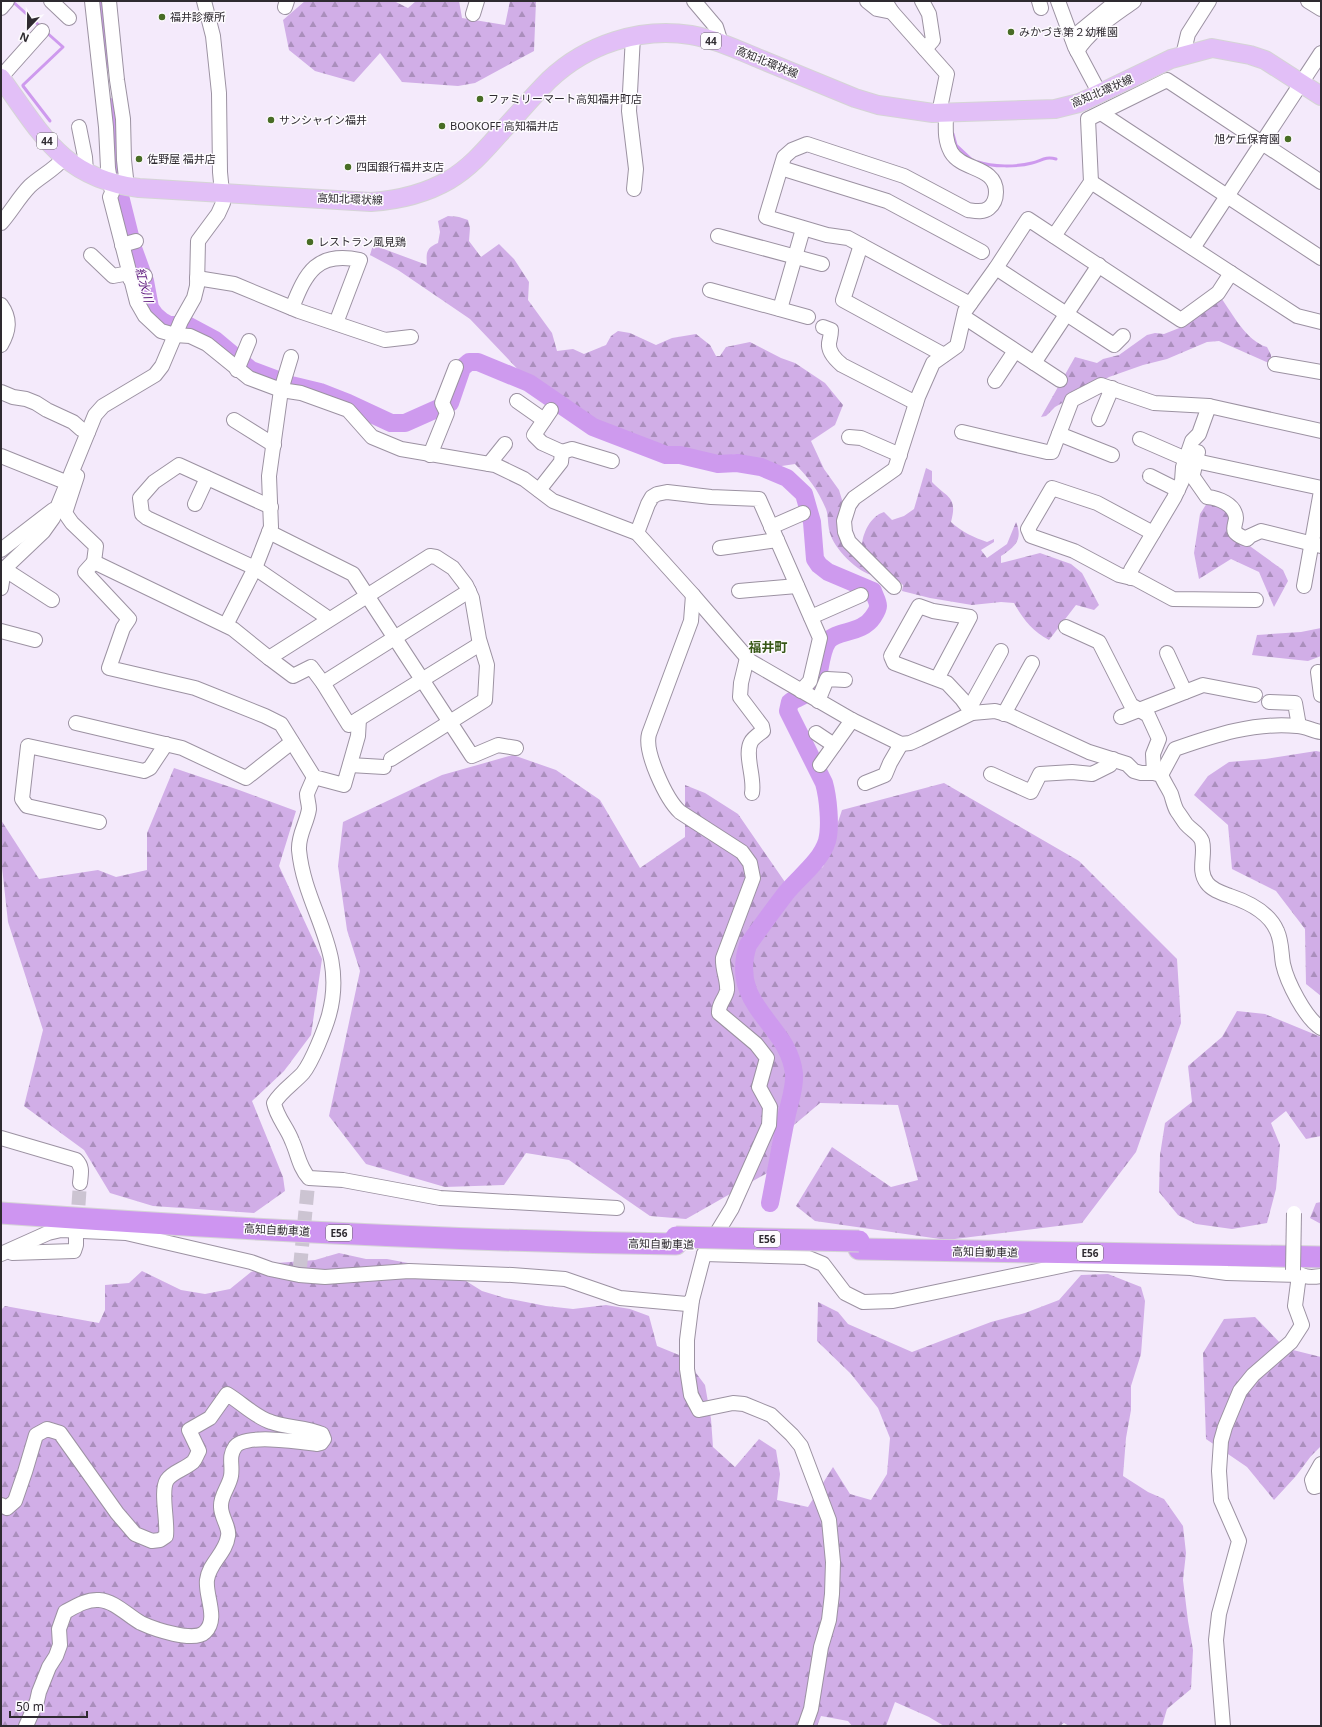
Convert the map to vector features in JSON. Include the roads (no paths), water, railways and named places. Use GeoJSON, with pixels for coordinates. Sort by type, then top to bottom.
{"type":"FeatureCollection","features":[{"type":"Feature","properties":{"kind":"highway","name":"高知自動車道"},"geometry":{"type":"LineString","coordinates":[[1,1205],[109,1212],[676,1241]]}},
{"type":"Feature","properties":{"kind":"highway","name":"高知自動車道"},"geometry":{"type":"LineString","coordinates":[[1,1213],[261,1230],[490,1240],[676,1241],[1321,1257]]}},
{"type":"Feature","properties":{"kind":"highway","name":"高知自動車道"},"geometry":{"type":"LineString","coordinates":[[859,1245],[1321,1248]]}},
{"type":"Feature","properties":{"kind":"main road","name":"高知北環状線"},"geometry":{"type":"LineString","coordinates":[[1,78],[36,129],[64,158],[86,171],[118,185],[371,202],[394,200],[433,188],[449,180],[465,169],[482,153],[550,80],[573,61],[615,40],[633,36],[666,33],[692,36],[721,43],[855,98],[878,105],[903,110],[942,113],[1055,108],[1079,103],[1171,59],[1212,48],[1250,55],[1265,60],[1321,96]]}},
{"type":"Feature","properties":{"kind":"street"},"geometry":{"type":"LineString","coordinates":[[1,8],[7,1]]}},
{"type":"Feature","properties":{"kind":"street"},"geometry":{"type":"LineString","coordinates":[[51,1],[69,18]]}},
{"type":"Feature","properties":{"kind":"street"},"geometry":{"type":"LineString","coordinates":[[92,1],[106,127],[108,168],[118,185]]}},
{"type":"Feature","properties":{"kind":"street"},"geometry":{"type":"LineString","coordinates":[[109,1],[117,80],[123,119],[124,160],[118,185],[110,197],[127,244],[134,277],[137,302],[145,316],[160,331],[178,328],[190,336],[207,344],[248,378],[281,390],[301,393],[348,410],[372,437],[400,449],[489,464],[516,474],[553,502],[636,533],[693,595],[747,658],[768,672],[852,720],[902,744],[910,743],[919,739],[970,711],[995,711],[1089,752],[1127,764],[1134,772],[1142,774],[1158,774]]}},
{"type":"Feature","properties":{"kind":"street"},"geometry":{"type":"LineString","coordinates":[[1,588],[4,569],[43,532],[53,518],[95,415],[104,406],[155,375],[162,366],[178,328],[194,298],[197,278],[198,241],[222,208],[223,203],[220,172],[219,92],[213,36],[204,1]]}},
{"type":"Feature","properties":{"kind":"street"},"geometry":{"type":"LineString","coordinates":[[694,1],[716,27],[721,43]]}},
{"type":"Feature","properties":{"kind":"street"},"geometry":{"type":"LineString","coordinates":[[867,1],[877,9],[888,6],[947,74],[942,113],[946,141],[952,154],[961,161],[989,174],[995,181],[996,198],[993,204],[986,210],[975,212],[968,210],[904,176],[807,144],[792,150],[784,157],[766,217],[827,236],[848,238],[861,245],[967,310],[1015,351],[1060,380]]}},
{"type":"Feature","properties":{"kind":"street"},"geometry":{"type":"LineString","coordinates":[[922,1],[929,14],[933,40],[925,49]]}},
{"type":"Feature","properties":{"kind":"street"},"geometry":{"type":"LineString","coordinates":[[1058,1],[1077,51],[1100,94]]}},
{"type":"Feature","properties":{"kind":"street"},"geometry":{"type":"LineString","coordinates":[[1072,38],[1117,1]]}},
{"type":"Feature","properties":{"kind":"street"},"geometry":{"type":"LineString","coordinates":[[1077,51],[1088,38],[1118,12],[1134,1]]}},
{"type":"Feature","properties":{"kind":"street"},"geometry":{"type":"LineString","coordinates":[[1183,55],[1188,34],[1209,1]]}},
{"type":"Feature","properties":{"kind":"street"},"geometry":{"type":"LineString","coordinates":[[1308,1],[1321,9]]}},
{"type":"Feature","properties":{"kind":"street"},"geometry":{"type":"LineString","coordinates":[[1,78],[42,31]]}},
{"type":"Feature","properties":{"kind":"street"},"geometry":{"type":"LineString","coordinates":[[633,36],[628,111],[636,169],[634,189]]}},
{"type":"Feature","properties":{"kind":"street"},"geometry":{"type":"LineString","coordinates":[[1193,248],[1321,53]]}},
{"type":"Feature","properties":{"kind":"street"},"geometry":{"type":"LineString","coordinates":[[1054,236],[1091,182],[1088,120],[1167,80],[1321,182]]}},
{"type":"Feature","properties":{"kind":"street"},"geometry":{"type":"LineString","coordinates":[[1101,113],[1321,258]]}},
{"type":"Feature","properties":{"kind":"street"},"geometry":{"type":"LineString","coordinates":[[79,127],[86,171]]}},
{"type":"Feature","properties":{"kind":"street"},"geometry":{"type":"LineString","coordinates":[[1,223],[28,189],[38,179],[56,167],[64,158]]}},
{"type":"Feature","properties":{"kind":"street"},"geometry":{"type":"LineString","coordinates":[[781,168],[887,201],[982,252]]}},
{"type":"Feature","properties":{"kind":"street"},"geometry":{"type":"LineString","coordinates":[[1091,182],[1297,316],[1321,322]]}},
{"type":"Feature","properties":{"kind":"street"},"geometry":{"type":"LineString","coordinates":[[894,587],[849,542],[845,532],[844,521],[849,504],[854,498],[895,469],[916,403],[933,363],[957,346],[967,310],[1028,219],[1181,320],[1218,293],[1231,273]]}},
{"type":"Feature","properties":{"kind":"street"},"geometry":{"type":"LineString","coordinates":[[780,309],[803,229]]}},
{"type":"Feature","properties":{"kind":"street"},"geometry":{"type":"LineString","coordinates":[[718,236],[822,264]]}},
{"type":"Feature","properties":{"kind":"street"},"geometry":{"type":"LineString","coordinates":[[861,245],[843,300],[944,355]]}},
{"type":"Feature","properties":{"kind":"street"},"geometry":{"type":"LineString","coordinates":[[91,255],[113,276],[134,277]]}},
{"type":"Feature","properties":{"kind":"street"},"geometry":{"type":"LineString","coordinates":[[292,308],[302,284],[316,265],[324,260],[337,258],[360,260],[336,324]]}},
{"type":"Feature","properties":{"kind":"street"},"geometry":{"type":"LineString","coordinates":[[1034,363],[1099,266]]}},
{"type":"Feature","properties":{"kind":"street"},"geometry":{"type":"LineString","coordinates":[[996,268],[1114,345],[1123,336]]}},
{"type":"Feature","properties":{"kind":"street"},"geometry":{"type":"LineString","coordinates":[[197,278],[234,284],[292,308],[385,340],[411,337]]}},
{"type":"Feature","properties":{"kind":"street"},"geometry":{"type":"LineString","coordinates":[[710,290],[808,317]]}},
{"type":"Feature","properties":{"kind":"street"},"geometry":{"type":"LineString","coordinates":[[1,305],[5,312],[8,328],[1,345]]}},
{"type":"Feature","properties":{"kind":"street"},"geometry":{"type":"LineString","coordinates":[[823,327],[830,330],[831,335],[829,345],[833,358],[842,365],[916,403]]}},
{"type":"Feature","properties":{"kind":"street"},"geometry":{"type":"LineString","coordinates":[[237,370],[250,341]]}},
{"type":"Feature","properties":{"kind":"street"},"geometry":{"type":"LineString","coordinates":[[995,381],[1015,351]]}},
{"type":"Feature","properties":{"kind":"street"},"geometry":{"type":"LineString","coordinates":[[226,625],[255,568],[271,526],[270,476],[281,390],[291,357]]}},
{"type":"Feature","properties":{"kind":"street"},"geometry":{"type":"LineString","coordinates":[[1276,364],[1321,372]]}},
{"type":"Feature","properties":{"kind":"street"},"geometry":{"type":"LineString","coordinates":[[430,455],[447,413],[445,407],[456,368]]}},
{"type":"Feature","properties":{"kind":"street"},"geometry":{"type":"LineString","coordinates":[[962,432],[1052,452],[1072,400],[1101,385],[1154,404],[1210,406],[1321,431]]}},
{"type":"Feature","properties":{"kind":"street"},"geometry":{"type":"LineString","coordinates":[[1099,419],[1112,388]]}},
{"type":"Feature","properties":{"kind":"street"},"geometry":{"type":"LineString","coordinates":[[1,392],[36,403],[47,410],[73,422],[81,429],[88,432]]}},
{"type":"Feature","properties":{"kind":"street"},"geometry":{"type":"LineString","coordinates":[[517,401],[547,415],[534,435],[542,443],[562,452],[572,448],[612,460]]}},
{"type":"Feature","properties":{"kind":"street"},"geometry":{"type":"LineString","coordinates":[[1131,578],[1131,570],[1178,490],[1182,481],[1182,472],[1201,443],[1199,434],[1210,406]]}},
{"type":"Feature","properties":{"kind":"street"},"geometry":{"type":"LineString","coordinates":[[234,420],[274,446]]}},
{"type":"Feature","properties":{"kind":"street"},"geometry":{"type":"LineString","coordinates":[[1059,434],[1112,455]]}},
{"type":"Feature","properties":{"kind":"street"},"geometry":{"type":"LineString","coordinates":[[849,437],[861,438],[900,455]]}},
{"type":"Feature","properties":{"kind":"street"},"geometry":{"type":"LineString","coordinates":[[1140,439],[1191,460],[1321,488]]}},
{"type":"Feature","properties":{"kind":"street"},"geometry":{"type":"LineString","coordinates":[[489,464],[505,444]]}},
{"type":"Feature","properties":{"kind":"street"},"geometry":{"type":"LineString","coordinates":[[539,490],[561,462],[562,452]]}},
{"type":"Feature","properties":{"kind":"street"},"geometry":{"type":"LineString","coordinates":[[1,456],[70,478],[78,476],[65,513],[72,523],[96,546],[94,562],[85,572],[129,619],[123,628],[109,668],[163,679],[196,688],[265,716],[280,724],[314,777],[344,785],[358,736],[359,719]]}},
{"type":"Feature","properties":{"kind":"street"},"geometry":{"type":"LineString","coordinates":[[1191,460],[1192,474],[1207,497],[1217,498],[1232,509],[1236,517],[1236,534],[1247,539],[1261,531],[1316,544]]}},
{"type":"Feature","properties":{"kind":"street"},"geometry":{"type":"LineString","coordinates":[[271,507],[179,465],[154,482],[140,498],[142,514],[147,518],[255,568],[328,620]]}},
{"type":"Feature","properties":{"kind":"street"},"geometry":{"type":"LineString","coordinates":[[1150,476],[1178,490]]}},
{"type":"Feature","properties":{"kind":"street"},"geometry":{"type":"LineString","coordinates":[[195,504],[207,478]]}},
{"type":"Feature","properties":{"kind":"street"},"geometry":{"type":"LineString","coordinates":[[636,533],[652,497],[670,487],[711,498],[759,499],[820,638],[812,667],[809,695]]}},
{"type":"Feature","properties":{"kind":"street"},"geometry":{"type":"LineString","coordinates":[[1153,534],[1097,503],[1052,488],[1028,529],[1031,536],[1074,552],[1119,575],[1131,578],[1173,599],[1256,600]]}},
{"type":"Feature","properties":{"kind":"street"},"geometry":{"type":"LineString","coordinates":[[1304,586],[1316,544],[1321,491]]}},
{"type":"Feature","properties":{"kind":"street"},"geometry":{"type":"LineString","coordinates":[[1,550],[58,507]]}},
{"type":"Feature","properties":{"kind":"street"},"geometry":{"type":"LineString","coordinates":[[771,526],[803,512]]}},
{"type":"Feature","properties":{"kind":"street"},"geometry":{"type":"LineString","coordinates":[[269,532],[353,574],[472,756],[498,745],[516,748]]}},
{"type":"Feature","properties":{"kind":"street"},"geometry":{"type":"LineString","coordinates":[[720,548],[777,540]]}},
{"type":"Feature","properties":{"kind":"street"},"geometry":{"type":"LineString","coordinates":[[269,658],[430,556],[436,557],[452,568],[469,591],[472,598],[480,644],[487,665],[485,700],[450,721],[388,763],[350,765]]}},
{"type":"Feature","properties":{"kind":"street"},"geometry":{"type":"LineString","coordinates":[[94,562],[233,628],[293,676],[311,667],[323,683],[349,725],[480,644]]}},
{"type":"Feature","properties":{"kind":"street"},"geometry":{"type":"LineString","coordinates":[[4,569],[52,600]]}},
{"type":"Feature","properties":{"kind":"street"},"geometry":{"type":"LineString","coordinates":[[739,591],[797,586]]}},
{"type":"Feature","properties":{"kind":"street"},"geometry":{"type":"LineString","coordinates":[[323,683],[469,591]]}},
{"type":"Feature","properties":{"kind":"street"},"geometry":{"type":"LineString","coordinates":[[693,595],[691,621],[649,734],[648,751],[672,805],[680,812],[742,852],[750,863],[753,878],[723,958],[722,966],[727,990],[718,1009],[719,1013],[756,1044],[767,1058],[759,1087],[770,1107],[770,1125],[732,1208],[704,1254],[692,1300],[687,1340],[687,1369],[691,1395],[699,1410],[733,1403],[744,1404],[771,1414],[792,1435],[801,1446],[829,1520],[833,1562],[832,1594],[829,1620],[821,1647],[811,1709],[806,1726]]}},
{"type":"Feature","properties":{"kind":"street"},"geometry":{"type":"LineString","coordinates":[[811,617],[861,595]]}},
{"type":"Feature","properties":{"kind":"street"},"geometry":{"type":"LineString","coordinates":[[937,679],[970,617],[919,606],[891,656],[894,663],[947,683],[962,699],[970,711]]}},
{"type":"Feature","properties":{"kind":"street"},"geometry":{"type":"LineString","coordinates":[[1066,627],[1099,642],[1131,704],[1148,714],[1159,739],[1153,754],[1158,774],[1171,794],[1176,810],[1187,825],[1195,831],[1202,842],[1203,877],[1216,891],[1242,900],[1256,907],[1271,922],[1277,931],[1288,980],[1310,1018],[1321,1028]]}},
{"type":"Feature","properties":{"kind":"street"},"geometry":{"type":"LineString","coordinates":[[1,631],[35,640]]}},
{"type":"Feature","properties":{"kind":"street"},"geometry":{"type":"LineString","coordinates":[[970,711],[1001,651]]}},
{"type":"Feature","properties":{"kind":"street"},"geometry":{"type":"LineString","coordinates":[[1167,653],[1185,692]]}},
{"type":"Feature","properties":{"kind":"street"},"geometry":{"type":"LineString","coordinates":[[747,658],[741,683],[740,697],[762,726],[763,731],[751,741],[748,751],[753,784],[752,793]]}},
{"type":"Feature","properties":{"kind":"street"},"geometry":{"type":"LineString","coordinates":[[1004,714],[1032,663]]}},
{"type":"Feature","properties":{"kind":"street"},"geometry":{"type":"LineString","coordinates":[[1318,672],[1321,695]]}},
{"type":"Feature","properties":{"kind":"street"},"geometry":{"type":"LineString","coordinates":[[809,695],[827,679],[844,680]]}},
{"type":"Feature","properties":{"kind":"street"},"geometry":{"type":"LineString","coordinates":[[1121,717],[1204,685],[1255,695]]}},
{"type":"Feature","properties":{"kind":"street"},"geometry":{"type":"LineString","coordinates":[[1269,702],[1295,702],[1299,726]]}},
{"type":"Feature","properties":{"kind":"street"},"geometry":{"type":"LineString","coordinates":[[820,765],[852,720]]}},
{"type":"Feature","properties":{"kind":"street"},"geometry":{"type":"LineString","coordinates":[[76,723],[182,748],[246,778],[292,742]]}},
{"type":"Feature","properties":{"kind":"street"},"geometry":{"type":"LineString","coordinates":[[1158,774],[1175,749],[1223,733],[1244,728],[1278,725],[1299,726],[1321,732]]}},
{"type":"Feature","properties":{"kind":"street"},"geometry":{"type":"LineString","coordinates":[[816,733],[834,745]]}},
{"type":"Feature","properties":{"kind":"street"},"geometry":{"type":"LineString","coordinates":[[99,822],[28,806],[22,799],[28,746],[144,771],[150,768],[166,744]]}},
{"type":"Feature","properties":{"kind":"street"},"geometry":{"type":"LineString","coordinates":[[865,783],[885,775],[890,763],[902,744]]}},
{"type":"Feature","properties":{"kind":"street"},"geometry":{"type":"LineString","coordinates":[[991,774],[1031,792],[1040,774],[1066,772],[1092,774],[1110,765],[1113,759]]}},
{"type":"Feature","properties":{"kind":"street"},"geometry":{"type":"LineString","coordinates":[[314,777],[307,795],[309,809],[299,840],[299,851],[306,882],[329,946],[333,968],[334,990],[329,1015],[311,1060],[304,1072],[277,1098],[274,1104],[276,1113],[292,1139],[303,1171],[309,1181],[351,1181],[440,1198],[617,1208]]}},
{"type":"Feature","properties":{"kind":"street"},"geometry":{"type":"LineString","coordinates":[[1,1138],[76,1160],[82,1169],[80,1183]]}},
{"type":"Feature","properties":{"kind":"street"},"geometry":{"type":"LineString","coordinates":[[1223,1726],[1216,1640],[1219,1614],[1239,1541],[1221,1500],[1219,1471],[1221,1440],[1240,1391],[1253,1375],[1291,1342],[1302,1325],[1295,1306],[1296,1272],[1294,1214]]}},
{"type":"Feature","properties":{"kind":"street"},"geometry":{"type":"LineString","coordinates":[[2,1253],[48,1233],[61,1230],[126,1233],[251,1262],[270,1269],[299,1271],[325,1277],[409,1271],[512,1275],[566,1279],[620,1298],[687,1304],[692,1300]]}},
{"type":"Feature","properties":{"kind":"street"},"geometry":{"type":"LineString","coordinates":[[2,1253],[74,1250],[76,1245],[76,1236]]}},
{"type":"Feature","properties":{"kind":"street"},"geometry":{"type":"LineString","coordinates":[[704,1254],[806,1257],[823,1264],[845,1293],[863,1302],[893,1301],[1075,1264],[1191,1268],[1227,1273],[1296,1272],[1308,1278],[1321,1276]]}},
{"type":"Feature","properties":{"kind":"street"},"geometry":{"type":"LineString","coordinates":[[1,1505],[7,1508],[15,1501],[26,1472],[36,1435],[47,1429],[60,1433],[117,1513],[135,1534],[146,1540],[160,1540],[166,1536],[168,1526],[165,1484],[168,1478],[194,1461],[199,1451],[189,1430],[210,1418],[227,1394],[240,1402],[254,1414],[271,1422],[313,1430],[322,1434],[324,1439],[321,1443],[317,1444],[282,1440],[253,1440],[240,1442],[235,1445],[230,1455],[230,1478],[221,1501],[221,1509],[229,1535],[222,1552],[212,1566],[207,1579],[212,1620],[205,1632],[196,1637],[164,1632],[141,1623],[124,1610],[100,1600],[84,1602],[65,1612],[59,1629],[60,1645],[56,1656],[49,1667],[26,1726]]}},
{"type":"Feature","properties":{"kind":"street"},"geometry":{"type":"LineString","coordinates":[[1321,1464],[1312,1480],[1314,1487],[1321,1485]]}},
{"type":"Feature","properties":{"kind":"waterway"},"geometry":{"type":"LineString","coordinates":[[12,1],[41,27]]}},
{"type":"Feature","properties":{"kind":"waterway","name":"紅水川"},"geometry":{"type":"LineString","coordinates":[[100,1],[105,60]]}},
{"type":"Feature","properties":{"kind":"waterway"},"geometry":{"type":"LineString","coordinates":[[23,85],[63,47],[46,32]]}},
{"type":"Feature","properties":{"kind":"waterway"},"geometry":{"type":"LineString","coordinates":[[23,86],[50,121]]}},
{"type":"Feature","properties":{"kind":"waterway"},"geometry":{"type":"LineString","coordinates":[[110,107],[119,192],[133,248],[145,281],[150,308],[162,321],[169,325],[187,325],[215,340],[251,370],[291,385],[320,392],[391,423],[405,423],[450,403],[462,368],[469,362],[478,362],[529,383],[593,427],[666,455],[680,455],[718,464],[737,463],[761,467],[787,478],[804,494],[812,522],[815,559],[819,565],[828,572],[873,591],[878,606],[873,617],[863,626],[837,635],[828,641],[823,653],[816,685],[806,694],[790,702],[788,711],[824,783],[827,796],[829,828],[827,841],[815,862],[786,893],[748,945],[744,966],[746,984],[752,1000],[782,1041],[790,1056],[794,1074],[793,1089],[770,1203]]}},
{"type":"Feature","properties":{"kind":"waterway"},"geometry":{"type":"LineString","coordinates":[[953,134],[956,145],[971,159]]}},
{"type":"Feature","properties":{"kind":"waterway"},"geometry":{"type":"LineString","coordinates":[[978,162],[997,166],[1012,166],[1035,162],[1046,158],[1056,159]]}},
{"type":"Feature","properties":{"kind":"tunnel"},"geometry":{"type":"LineString","coordinates":[[77,1226],[80,1183]]}},
{"type":"Feature","properties":{"kind":"tunnel"},"geometry":{"type":"LineString","coordinates":[[300,1267],[308,1185]]}},
{"type":"Feature","properties":{"kind":"place","name":"福井診療所"},"geometry":{"type":"Point","coordinates":[162,17]}},
{"type":"Feature","properties":{"kind":"place","name":"みかづき第２幼稚園"},"geometry":{"type":"Point","coordinates":[1011,32]}},
{"type":"Feature","properties":{"kind":"place","name":"ファミリーマート高知福井町店"},"geometry":{"type":"Point","coordinates":[480,99]}},
{"type":"Feature","properties":{"kind":"place","name":"サンシャイン福井"},"geometry":{"type":"Point","coordinates":[271,120]}},
{"type":"Feature","properties":{"kind":"place","name":"BOOKOFF 高知福井店"},"geometry":{"type":"Point","coordinates":[442,126]}},
{"type":"Feature","properties":{"kind":"place","name":"旭ケ丘保育園"},"geometry":{"type":"Point","coordinates":[1288,139]}},
{"type":"Feature","properties":{"kind":"place","name":"佐野屋 福井店"},"geometry":{"type":"Point","coordinates":[139,159]}},
{"type":"Feature","properties":{"kind":"place","name":"四国銀行福井支店"},"geometry":{"type":"Point","coordinates":[348,167]}},
{"type":"Feature","properties":{"kind":"place","name":"レストラン風見鶏"},"geometry":{"type":"Point","coordinates":[310,242]}},
{"type":"Feature","properties":{"kind":"district","name":"福井町"},"geometry":{"type":"Point","coordinates":[768,647]}}]}
